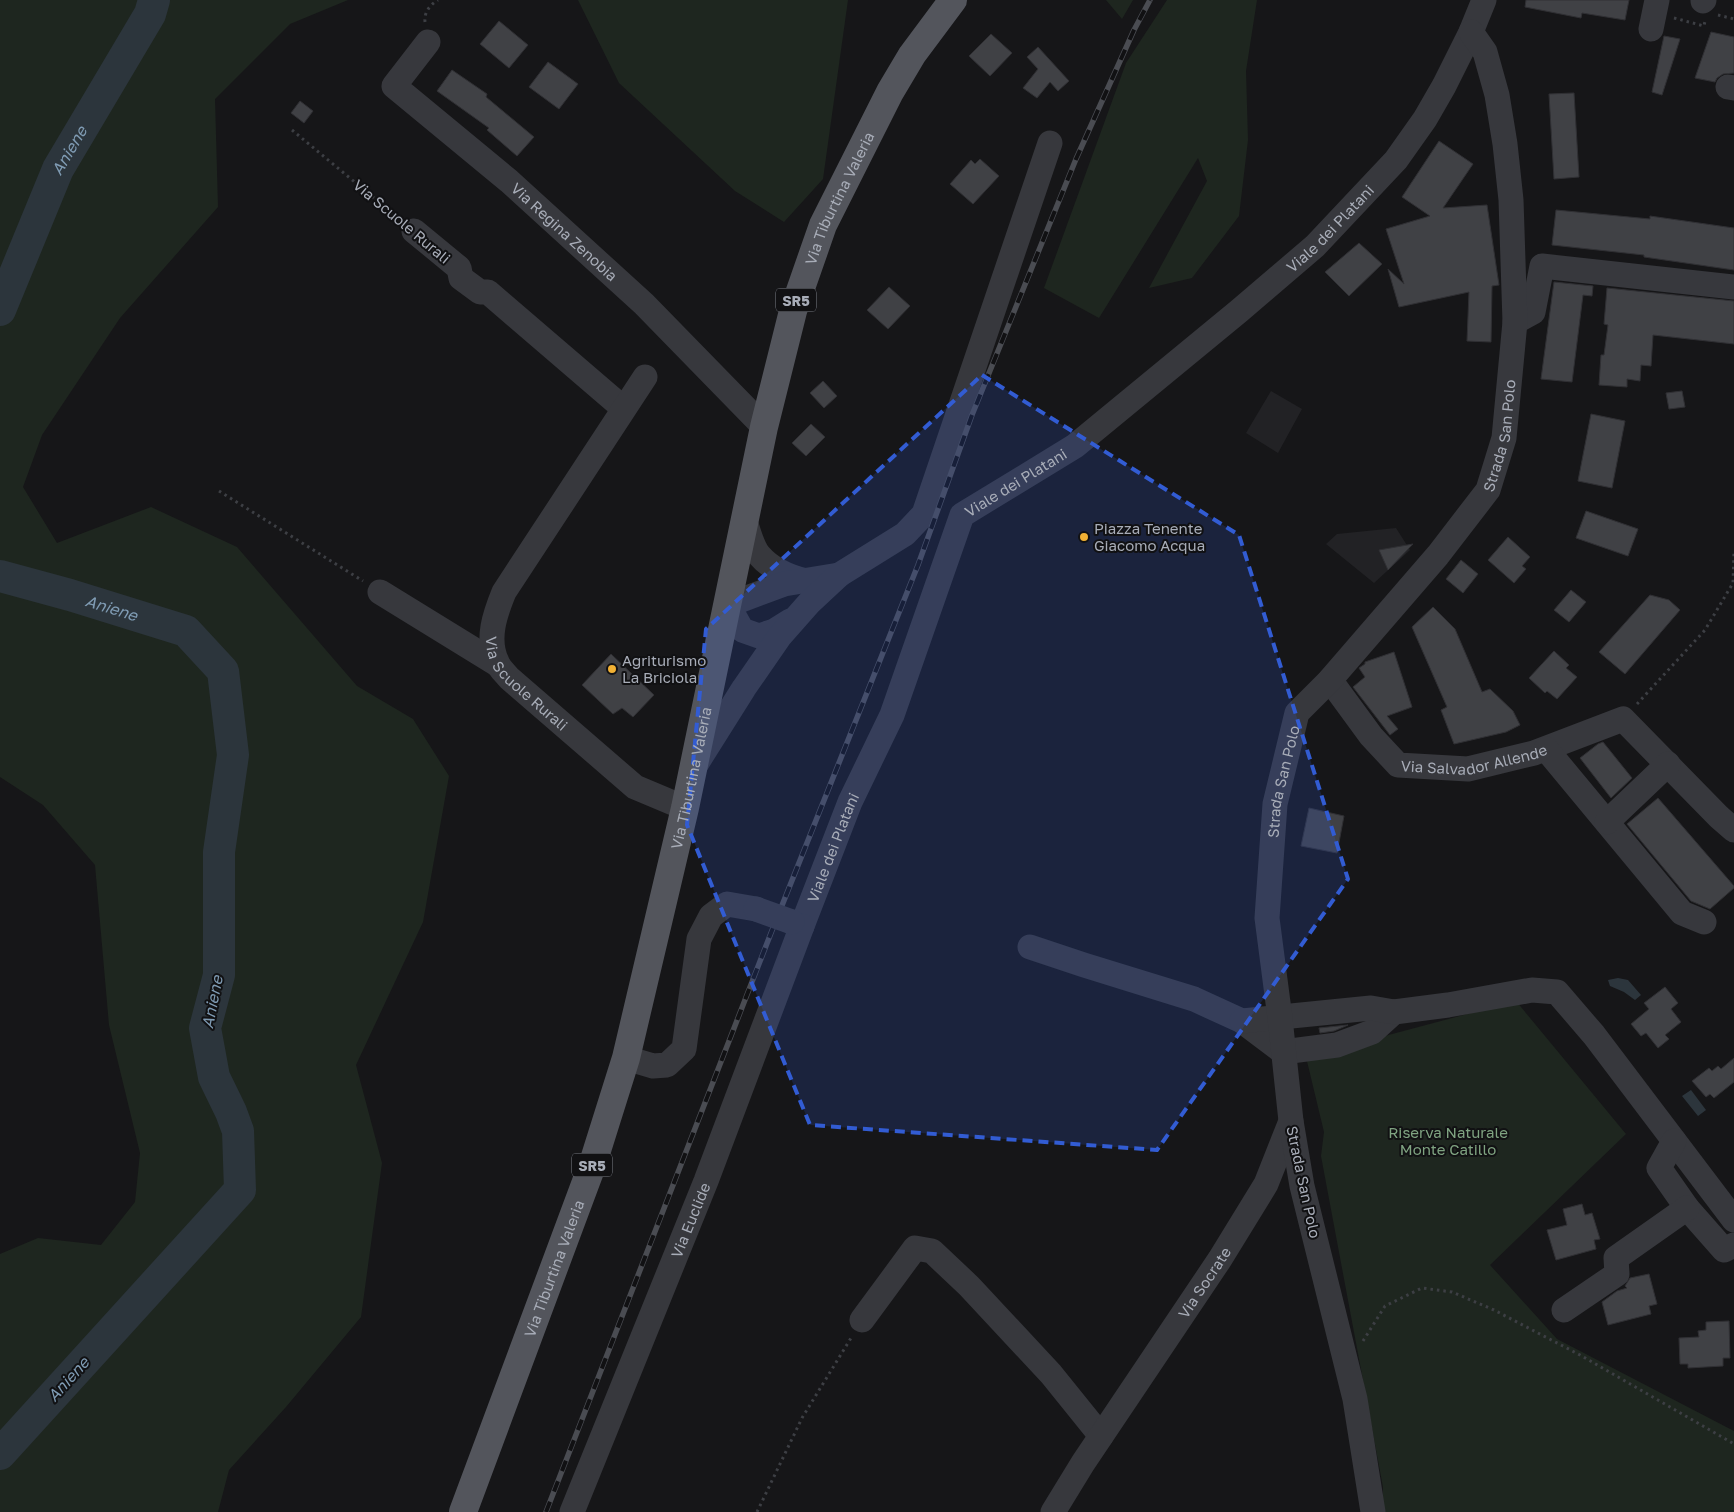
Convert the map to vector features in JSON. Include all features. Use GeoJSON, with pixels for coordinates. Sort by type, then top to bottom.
{"type":"FeatureCollection","features":[{"type":"Feature","properties":{"kind":"main road","name":"Via Tiburtina Valeria"},"geometry":{"type":"LineString","coordinates":[[463,1512],[590,1172],[626,1058],[685,808],[764,427],[793,311],[823,225],[890,92],[912,55],[952,0]]}},
{"type":"Feature","properties":{"kind":"street","name":"Viale dei Platani"},"geometry":{"type":"LineString","coordinates":[[797,924],[850,802],[892,715],[962,515],[1075,446],[1315,246],[1396,160],[1444,86],[1471,32],[1484,0]]}},
{"type":"Feature","properties":{"kind":"street"},"geometry":{"type":"LineString","coordinates":[[1651,29],[1657,0]]}},
{"type":"Feature","properties":{"kind":"street","name":"Strada San Polo"},"geometry":{"type":"LineString","coordinates":[[1373,1512],[1355,1400],[1302,1186],[1291,1121],[1267,918],[1275,804],[1297,713],[1330,680],[1438,555],[1488,490],[1504,438],[1515,322],[1511,200],[1497,95],[1485,52],[1471,32]]}},
{"type":"Feature","properties":{"kind":"street","name":"Via Regina Zenobia"},"geometry":{"type":"LineString","coordinates":[[428,42],[394,86],[509,181],[644,304],[764,427]]}},
{"type":"Feature","properties":{"kind":"street"},"geometry":{"type":"LineString","coordinates":[[693,768],[744,688],[780,636],[798,616],[839,575],[905,534],[924,514],[1050,143]]}},
{"type":"Feature","properties":{"kind":"street","name":"Via Scuole Rurali"},"geometry":{"type":"LineString","coordinates":[[414,231],[459,268],[461,278],[480,292],[488,292],[623,408]]}},
{"type":"Feature","properties":{"kind":"street"},"geometry":{"type":"LineString","coordinates":[[1515,322],[1534,312],[1542,266],[1734,287]]}},
{"type":"Feature","properties":{"kind":"street","name":"Via Scuole Rurali"},"geometry":{"type":"LineString","coordinates":[[645,377],[504,592],[495,613],[492,632],[493,650],[497,664],[509,678],[635,787],[685,808]]}},
{"type":"Feature","properties":{"kind":"street"},"geometry":{"type":"LineString","coordinates":[[745,522],[758,554],[772,567],[791,578],[809,581]]}},
{"type":"Feature","properties":{"kind":"street"},"geometry":{"type":"LineString","coordinates":[[798,616],[774,631],[759,636],[742,630],[728,605],[784,584],[839,575]]}},
{"type":"Feature","properties":{"kind":"street"},"geometry":{"type":"LineString","coordinates":[[380,592],[497,664]]}},
{"type":"Feature","properties":{"kind":"street","name":"Via Salvador Allende"},"geometry":{"type":"LineString","coordinates":[[1330,680],[1370,736],[1398,765],[1468,769],[1534,753],[1623,719]]}},
{"type":"Feature","properties":{"kind":"street"},"geometry":{"type":"LineString","coordinates":[[1623,719],[1734,830]]}},
{"type":"Feature","properties":{"kind":"street"},"geometry":{"type":"LineString","coordinates":[[1546,749],[1682,913],[1704,922]]}},
{"type":"Feature","properties":{"kind":"street"},"geometry":{"type":"LineString","coordinates":[[1607,822],[1668,764]]}},
{"type":"Feature","properties":{"kind":"street"},"geometry":{"type":"LineString","coordinates":[[626,1058],[652,1066],[667,1065],[684,1049],[699,939],[711,916],[727,904],[756,909],[797,924]]}},
{"type":"Feature","properties":{"kind":"street","name":"Via Euclide"},"geometry":{"type":"LineString","coordinates":[[572,1512],[706,1180],[797,924]]}},
{"type":"Feature","properties":{"kind":"street"},"geometry":{"type":"LineString","coordinates":[[1030,947],[1194,999],[1242,1021],[1283,1052],[1337,1045],[1346,1042],[1372,1032],[1394,1012]]}},
{"type":"Feature","properties":{"kind":"street"},"geometry":{"type":"LineString","coordinates":[[1242,1021],[1371,1008],[1394,1012],[1448,1005],[1532,990],[1557,992],[1594,1035],[1733,1218]]}},
{"type":"Feature","properties":{"kind":"street","name":"Via Socrate"},"geometry":{"type":"LineString","coordinates":[[1053,1512],[1101,1436],[1220,1259],[1266,1184],[1291,1121]]}},
{"type":"Feature","properties":{"kind":"street"},"geometry":{"type":"LineString","coordinates":[[1674,1141],[1659,1168],[1687,1208],[1724,1250],[1734,1245]]}},
{"type":"Feature","properties":{"kind":"street"},"geometry":{"type":"LineString","coordinates":[[1564,1310],[1617,1274],[1616,1258],[1687,1208]]}},
{"type":"Feature","properties":{"kind":"street"},"geometry":{"type":"LineString","coordinates":[[862,1320],[915,1248],[932,1250],[969,1286],[1051,1374],[1101,1436]]}},
{"type":"Feature","properties":{"kind":"path","name":"Via Scuole Rurali"},"geometry":{"type":"LineString","coordinates":[[292,130],[414,231]]}},
{"type":"Feature","properties":{"kind":"path"},"geometry":{"type":"LineString","coordinates":[[219,490],[380,592]]}},
{"type":"Feature","properties":{"kind":"path"},"geometry":{"type":"LineString","coordinates":[[1623,719],[1705,630],[1733,583],[1734,551]]}},
{"type":"Feature","properties":{"kind":"path"},"geometry":{"type":"LineString","coordinates":[[1348,1369],[1385,1306],[1422,1288],[1452,1292],[1494,1310],[1580,1355],[1734,1444]]}},
{"type":"Feature","properties":{"kind":"path"},"geometry":{"type":"LineString","coordinates":[[757,1512],[802,1418],[862,1320]]}},
{"type":"Feature","properties":{"kind":"highlighted area"},"geometry":{"type":"Polygon","coordinates":[[[982,375],[1239,535],[1348,879],[1157,1150],[810,1125],[687,825],[706,629],[982,375]]]}},
{"type":"Feature","properties":{"kind":"shaded area"},"geometry":{"type":"Polygon","coordinates":[[[1271,391],[1302,409],[1278,453],[1246,433],[1271,391]]]}},
{"type":"Feature","properties":{"kind":"shaded area"},"geometry":{"type":"Polygon","coordinates":[[[1396,528],[1410,550],[1374,583],[1326,544],[1337,534],[1396,528]]]}},
{"type":"Feature","properties":{"kind":"shaded area"},"geometry":{"type":"Polygon","coordinates":[[[1618,978],[1628,980],[1641,995],[1635,1000],[1624,992],[1610,986],[1608,980],[1618,978]]]}},
{"type":"Feature","properties":{"kind":"shaded area"},"geometry":{"type":"Polygon","coordinates":[[[1691,1090],[1706,1110],[1698,1116],[1682,1096],[1691,1090]]]}},
{"type":"Feature","properties":{"kind":"green space"},"geometry":{"type":"Polygon","coordinates":[[[0,0],[348,0],[290,24],[215,99],[218,207],[120,318],[42,435],[23,487],[57,543],[151,507],[237,547],[357,686],[413,719],[449,776],[423,922],[356,1065],[382,1163],[361,1317],[286,1407],[229,1470],[218,1512],[0,1512],[0,1254],[38,1238],[101,1245],[135,1202],[140,1153],[109,1025],[95,865],[43,805],[0,777],[0,0]]]}},
{"type":"Feature","properties":{"kind":"green space"},"geometry":{"type":"Polygon","coordinates":[[[578,0],[848,0],[823,179],[784,222],[735,191],[619,83],[578,0]]]}},
{"type":"Feature","properties":{"kind":"green space"},"geometry":{"type":"Polygon","coordinates":[[[1106,0],[1133,0],[1122,19],[1106,0]]]}},
{"type":"Feature","properties":{"kind":"green space"},"geometry":{"type":"Polygon","coordinates":[[[1167,0],[1257,0],[1246,71],[1248,140],[1239,216],[1192,278],[1149,288],[1207,181],[1198,158],[1099,318],[1044,288],[1126,63],[1167,0]]]}},
{"type":"Feature","properties":{"kind":"green space","name":"Riserva Naturale Monte Catillo"},"geometry":{"type":"Polygon","coordinates":[[[1516,1001],[1626,1134],[1490,1265],[1557,1339],[1734,1431],[1734,1512],[1383,1512],[1383,1487],[1321,1156],[1324,1132],[1306,1057],[1516,1001]]]}},
{"type":"Feature","properties":{"kind":"building"},"geometry":{"type":"Polygon","coordinates":[[[1526,0],[1629,0],[1625,20],[1582,13],[1581,18],[1525,7],[1526,0]]]}},
{"type":"Feature","properties":{"kind":"building"},"geometry":{"type":"Polygon","coordinates":[[[499,21],[528,45],[509,68],[480,44],[499,21]]]}},
{"type":"Feature","properties":{"kind":"building"},"geometry":{"type":"Polygon","coordinates":[[[1711,32],[1734,37],[1734,73],[1723,74],[1715,82],[1695,78],[1711,32]]]}},
{"type":"Feature","properties":{"kind":"building"},"geometry":{"type":"Polygon","coordinates":[[[991,34],[1012,53],[990,76],[969,56],[991,34]]]}},
{"type":"Feature","properties":{"kind":"building"},"geometry":{"type":"Polygon","coordinates":[[[1664,36],[1680,39],[1662,95],[1652,92],[1664,36]]]}},
{"type":"Feature","properties":{"kind":"building"},"geometry":{"type":"Polygon","coordinates":[[[1038,47],[1069,81],[1058,91],[1050,82],[1037,98],[1023,88],[1038,69],[1027,57],[1038,47]]]}},
{"type":"Feature","properties":{"kind":"building"},"geometry":{"type":"Polygon","coordinates":[[[548,62],[578,84],[559,109],[529,87],[548,62]]]}},
{"type":"Feature","properties":{"kind":"building"},"geometry":{"type":"Polygon","coordinates":[[[452,70],[487,94],[486,97],[534,137],[517,156],[487,130],[489,128],[437,91],[452,70]]]}},
{"type":"Feature","properties":{"kind":"building"},"geometry":{"type":"Polygon","coordinates":[[[1574,93],[1579,177],[1554,179],[1549,94],[1574,93]]]}},
{"type":"Feature","properties":{"kind":"building"},"geometry":{"type":"Polygon","coordinates":[[[300,101],[313,111],[304,123],[291,113],[300,101]]]}},
{"type":"Feature","properties":{"kind":"building"},"geometry":{"type":"Polygon","coordinates":[[[1439,141],[1473,164],[1443,208],[1487,205],[1499,285],[1492,286],[1491,342],[1467,341],[1469,292],[1399,307],[1388,269],[1404,284],[1386,229],[1430,216],[1402,197],[1439,141]]]}},
{"type":"Feature","properties":{"kind":"building"},"geometry":{"type":"Polygon","coordinates":[[[980,159],[999,176],[973,204],[950,184],[971,160],[975,164],[980,159]]]}},
{"type":"Feature","properties":{"kind":"building"},"geometry":{"type":"Polygon","coordinates":[[[1556,210],[1650,219],[1650,216],[1734,228],[1734,270],[1644,257],[1644,255],[1552,245],[1556,210]]]}},
{"type":"Feature","properties":{"kind":"building"},"geometry":{"type":"Polygon","coordinates":[[[1359,243],[1382,264],[1349,296],[1325,272],[1359,243]]]}},
{"type":"Feature","properties":{"kind":"building"},"geometry":{"type":"Polygon","coordinates":[[[1554,282],[1593,286],[1592,296],[1583,295],[1572,382],[1541,379],[1554,282]]]}},
{"type":"Feature","properties":{"kind":"building"},"geometry":{"type":"Polygon","coordinates":[[[889,287],[910,306],[888,329],[867,310],[889,287]]]}},
{"type":"Feature","properties":{"kind":"building"},"geometry":{"type":"Polygon","coordinates":[[[1607,288],[1734,301],[1734,344],[1653,335],[1651,366],[1641,365],[1640,381],[1627,379],[1627,387],[1599,385],[1601,355],[1604,355],[1608,325],[1604,324],[1607,288]]]}},
{"type":"Feature","properties":{"kind":"building"},"geometry":{"type":"Polygon","coordinates":[[[823,381],[837,396],[824,408],[810,393],[823,381]]]}},
{"type":"Feature","properties":{"kind":"building"},"geometry":{"type":"Polygon","coordinates":[[[1682,391],[1685,407],[1669,409],[1666,393],[1682,391]]]}},
{"type":"Feature","properties":{"kind":"building"},"geometry":{"type":"Polygon","coordinates":[[[1591,414],[1625,421],[1612,488],[1578,481],[1591,414]]]}},
{"type":"Feature","properties":{"kind":"building"},"geometry":{"type":"Polygon","coordinates":[[[811,424],[825,437],[806,456],[792,443],[811,424]]]}},
{"type":"Feature","properties":{"kind":"building"},"geometry":{"type":"Polygon","coordinates":[[[1586,511],[1638,529],[1628,556],[1576,538],[1586,511]]]}},
{"type":"Feature","properties":{"kind":"building"},"geometry":{"type":"Polygon","coordinates":[[[1508,537],[1530,557],[1522,566],[1526,569],[1514,583],[1488,560],[1508,537]]]}},
{"type":"Feature","properties":{"kind":"building"},"geometry":{"type":"Polygon","coordinates":[[[1413,544],[1388,570],[1379,550],[1413,544]]]}},
{"type":"Feature","properties":{"kind":"building"},"geometry":{"type":"Polygon","coordinates":[[[1461,560],[1478,574],[1463,593],[1446,579],[1461,560]]]}},
{"type":"Feature","properties":{"kind":"building"},"geometry":{"type":"Polygon","coordinates":[[[1571,590],[1586,602],[1569,622],[1554,610],[1571,590]]]}},
{"type":"Feature","properties":{"kind":"building"},"geometry":{"type":"Polygon","coordinates":[[[1650,595],[1669,600],[1680,610],[1625,674],[1599,652],[1650,595]]]}},
{"type":"Feature","properties":{"kind":"building"},"geometry":{"type":"Polygon","coordinates":[[[1433,607],[1455,629],[1482,692],[1490,689],[1513,711],[1520,725],[1506,732],[1454,744],[1441,710],[1447,707],[1412,627],[1433,607]]]}},
{"type":"Feature","properties":{"kind":"building"},"geometry":{"type":"Polygon","coordinates":[[[1554,651],[1569,665],[1566,668],[1577,677],[1557,699],[1547,691],[1545,693],[1529,678],[1554,651]]]}},
{"type":"Feature","properties":{"kind":"building"},"geometry":{"type":"Polygon","coordinates":[[[1394,652],[1412,707],[1387,716],[1398,729],[1390,735],[1353,687],[1365,677],[1359,668],[1365,662],[1394,652]]]}},
{"type":"Feature","properties":{"kind":"building","name":"Agriturismo La Briciola"},"geometry":{"type":"Polygon","coordinates":[[[611,654],[654,695],[633,717],[622,708],[613,714],[582,685],[611,654]]]}},
{"type":"Feature","properties":{"kind":"building"},"geometry":{"type":"Polygon","coordinates":[[[1603,742],[1632,778],[1611,798],[1580,758],[1603,742]]]}},
{"type":"Feature","properties":{"kind":"building"},"geometry":{"type":"Polygon","coordinates":[[[1658,798],[1734,886],[1710,909],[1691,901],[1627,824],[1658,798]]]}},
{"type":"Feature","properties":{"kind":"building"},"geometry":{"type":"Polygon","coordinates":[[[1309,808],[1344,816],[1337,853],[1301,846],[1309,808]]]}},
{"type":"Feature","properties":{"kind":"building"},"geometry":{"type":"Polygon","coordinates":[[[1665,987],[1678,1003],[1671,1009],[1681,1022],[1665,1035],[1669,1039],[1658,1048],[1646,1033],[1641,1036],[1631,1024],[1649,1009],[1644,1003],[1665,987]]]}},
{"type":"Feature","properties":{"kind":"building"},"geometry":{"type":"Polygon","coordinates":[[[1348,1025],[1334,1031],[1320,1033],[1319,1028],[1348,1025]]]}},
{"type":"Feature","properties":{"kind":"building"},"geometry":{"type":"Polygon","coordinates":[[[1734,1058],[1734,1082],[1714,1098],[1710,1094],[1706,1097],[1692,1081],[1709,1068],[1712,1071],[1718,1066],[1721,1069],[1734,1058]]]}},
{"type":"Feature","properties":{"kind":"building"},"geometry":{"type":"Polygon","coordinates":[[[1582,1204],[1585,1215],[1592,1213],[1600,1239],[1594,1240],[1596,1249],[1556,1260],[1547,1230],[1567,1225],[1563,1209],[1582,1204]]]}},
{"type":"Feature","properties":{"kind":"building"},"geometry":{"type":"Polygon","coordinates":[[[1649,1274],[1657,1304],[1649,1306],[1651,1314],[1608,1325],[1602,1302],[1617,1291],[1627,1288],[1625,1286],[1630,1278],[1649,1274]]]}},
{"type":"Feature","properties":{"kind":"building"},"geometry":{"type":"Polygon","coordinates":[[[1729,1321],[1730,1358],[1723,1358],[1723,1366],[1688,1368],[1688,1364],[1680,1364],[1679,1338],[1699,1337],[1698,1331],[1706,1330],[1706,1322],[1729,1321]]]}},
{"type":"Feature","properties":{"kind":"waterway","name":"Aniene"},"geometry":{"type":"LineString","coordinates":[[0,310],[58,169],[150,14],[154,0]]}},
{"type":"Feature","properties":{"kind":"waterway","name":"Aniene"},"geometry":{"type":"LineString","coordinates":[[0,576],[70,595],[186,631],[223,671],[233,755],[219,852],[219,975],[205,1028],[214,1077],[238,1131],[240,1190],[0,1454]]}},
{"type":"Feature","properties":{"kind":"railway"},"geometry":{"type":"LineString","coordinates":[[546,1512],[771,933],[918,565],[972,415],[1076,159],[1134,30],[1150,0]]}},
{"type":"Feature","properties":{"kind":"place","name":"Piazza Tenente Giacomo Acqua"},"geometry":{"type":"Point","coordinates":[1084,537]}},
{"type":"Feature","properties":{"kind":"place","name":"Agriturismo La Briciola"},"geometry":{"type":"Point","coordinates":[612,669]}}]}
